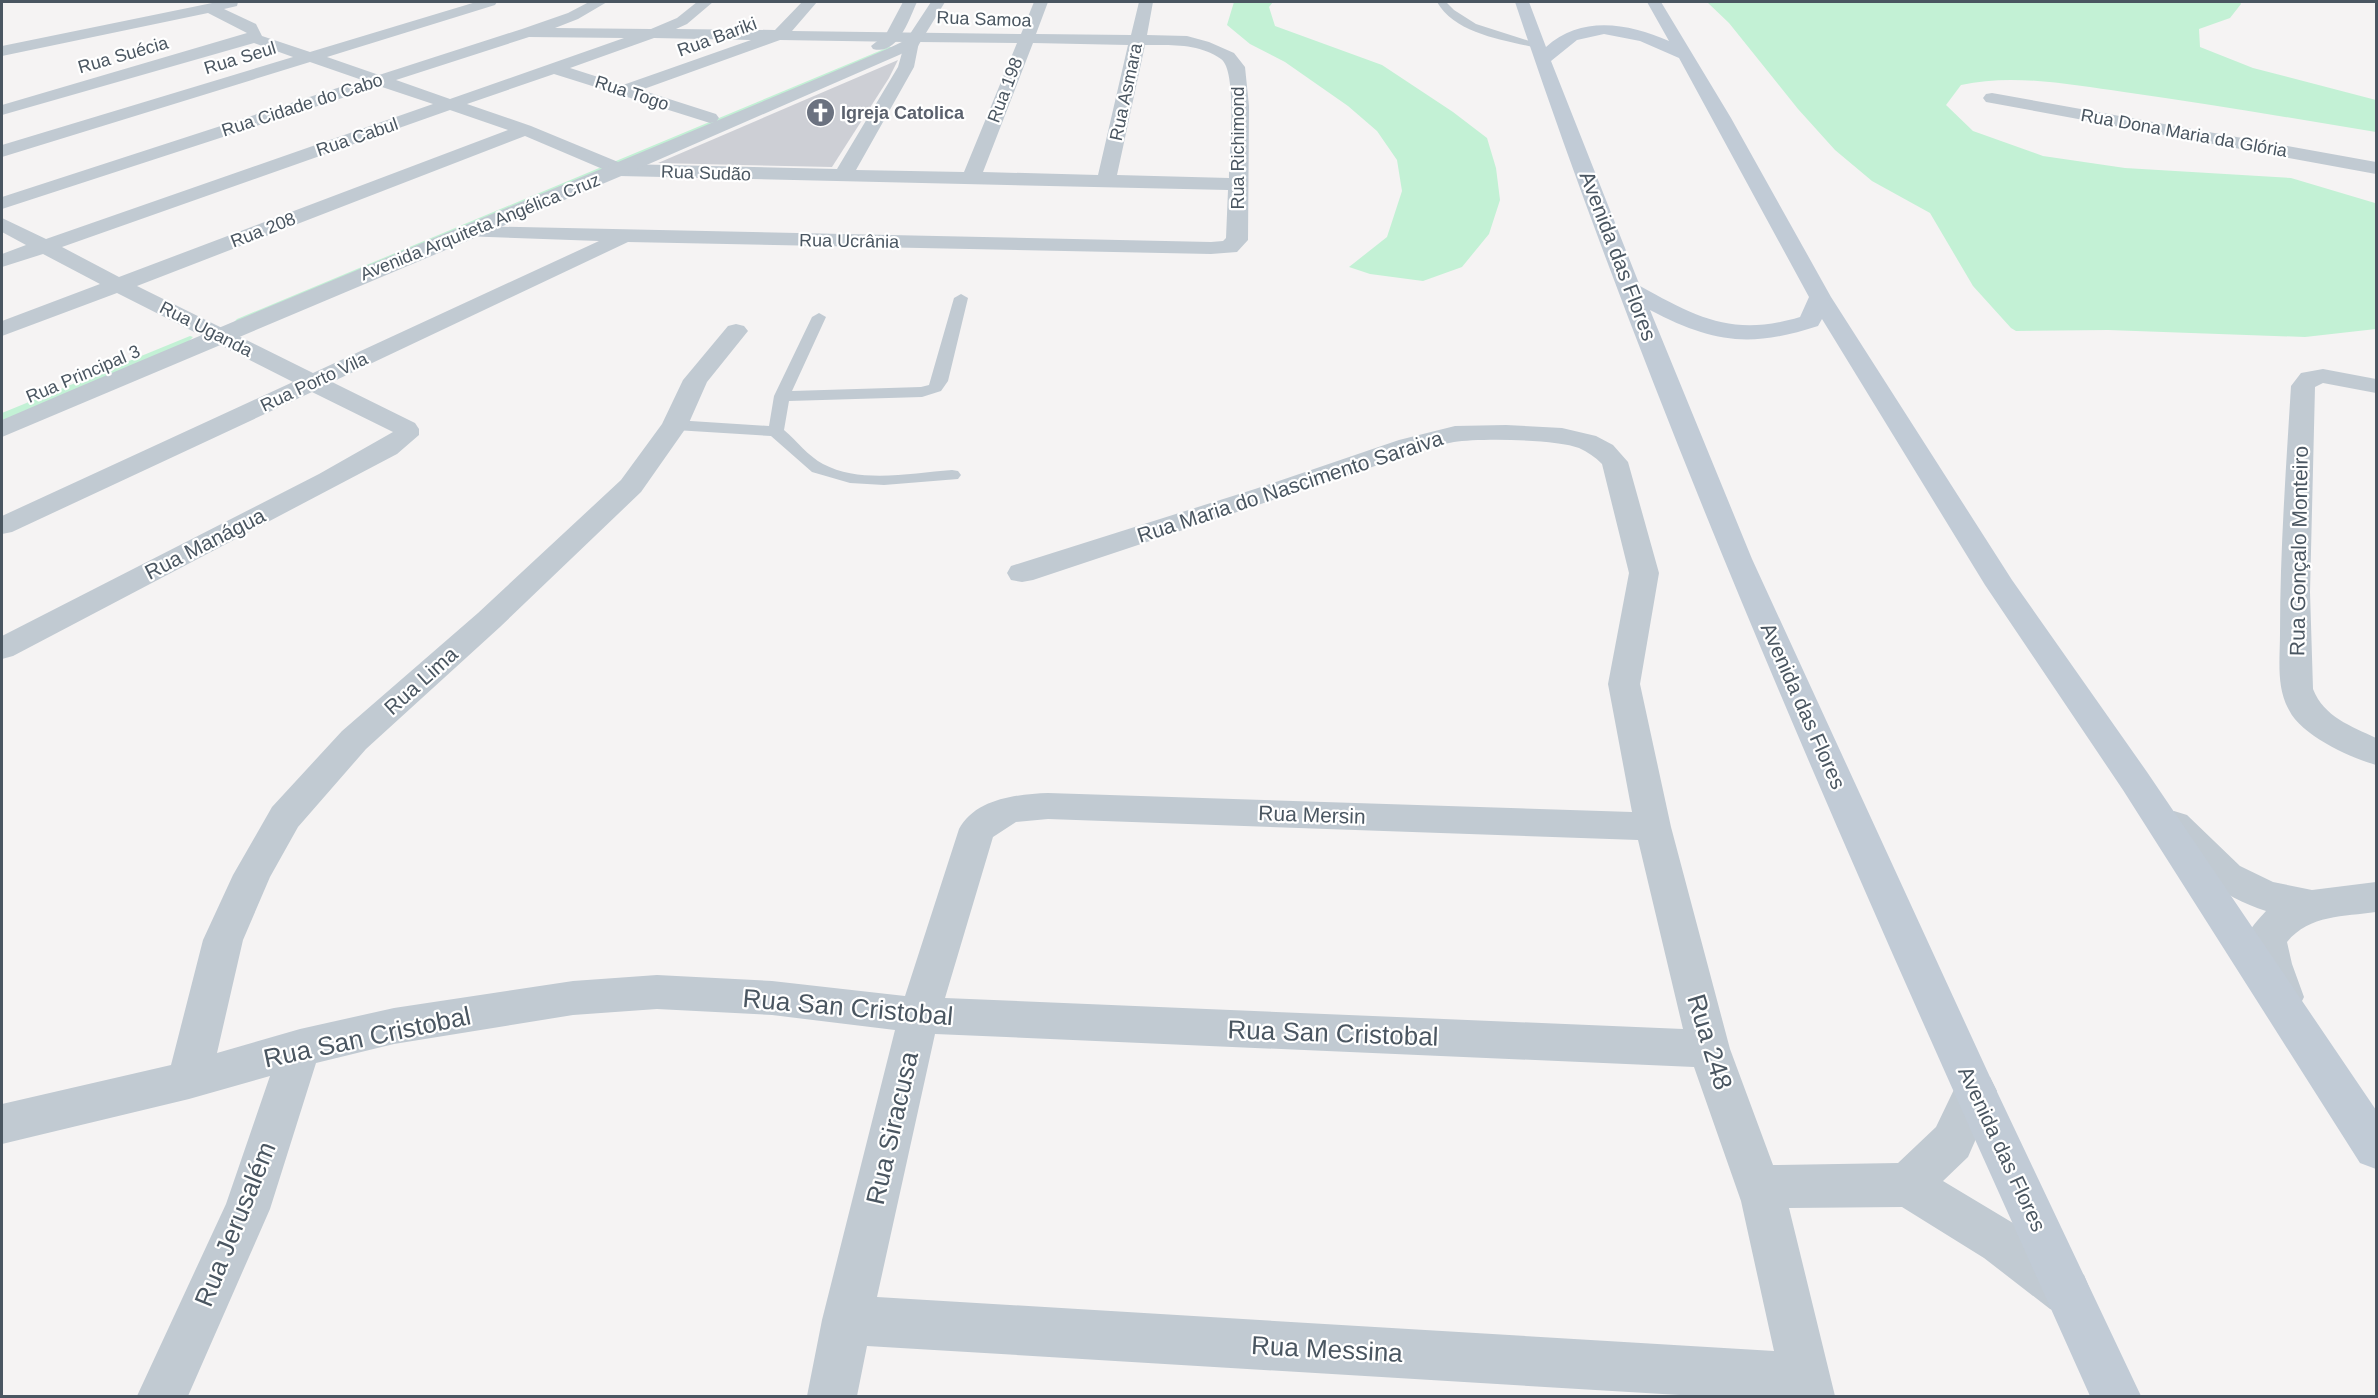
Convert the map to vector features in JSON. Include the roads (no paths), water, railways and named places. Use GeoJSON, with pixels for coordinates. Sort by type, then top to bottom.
{"type":"FeatureCollection","features":[{"type":"Feature","properties":{"kind":"main road","name":"Avenida das Flores"},"geometry":{"type":"LineString","coordinates":[[1522,2],[1560,111],[1737,559],[1975,1091],[2116,1396]]}},
{"type":"Feature","properties":{"kind":"main road"},"geometry":{"type":"LineString","coordinates":[[1654,2],[1722,118],[1820,297],[2000,585],[2135,781],[2376,1148]]}},
{"type":"Feature","properties":{"kind":"main road"},"geometry":{"type":"LineString","coordinates":[[1539,53],[1575,34],[1593,30],[1651,38],[1685,54]]}},
{"type":"Feature","properties":{"kind":"main road"},"geometry":{"type":"LineString","coordinates":[[1631,290],[1674,314],[1709,328],[1752,335],[1783,332],[1810,321],[1820,297]]}},
{"type":"Feature","properties":{"kind":"street"},"geometry":{"type":"LineString","coordinates":[[2,51],[238,2]]}},
{"type":"Feature","properties":{"kind":"street","name":"Rua Seul"},"geometry":{"type":"LineString","coordinates":[[2,151],[489,2]]}},
{"type":"Feature","properties":{"kind":"street","name":"Rua Cidade do Cabo"},"geometry":{"type":"LineString","coordinates":[[2,203],[528,32],[573,16],[600,2]]}},
{"type":"Feature","properties":{"kind":"street","name":"Rua Cabul"},"geometry":{"type":"LineString","coordinates":[[2,261],[657,32],[682,21],[706,2]]}},
{"type":"Feature","properties":{"kind":"street","name":"Rua Bariki"},"geometry":{"type":"LineString","coordinates":[[625,90],[779,35],[810,2]]}},
{"type":"Feature","properties":{"kind":"street"},"geometry":{"type":"LineString","coordinates":[[843,176],[906,67],[910,2]]}},
{"type":"Feature","properties":{"kind":"street","name":"Avenida Arquiteta Angélica Cruz"},"geometry":{"type":"LineString","coordinates":[[2,429],[209,330],[611,165],[907,38],[938,2]]}},
{"type":"Feature","properties":{"kind":"street","name":"Rua 198"},"geometry":{"type":"LineString","coordinates":[[971,179],[1041,2]]}},
{"type":"Feature","properties":{"kind":"street","name":"Rua Asmara"},"geometry":{"type":"LineString","coordinates":[[1107,182],[1146,2]]}},
{"type":"Feature","properties":{"kind":"street","name":"Rua Sudão"},"geometry":{"type":"LineString","coordinates":[[210,8],[250,27],[255,33],[254,38],[525,130],[611,165],[843,176],[1239,184]]}},
{"type":"Feature","properties":{"kind":"street","name":"Rua Samoa"},"geometry":{"type":"LineString","coordinates":[[528,32],[657,32],[1187,42]]}},
{"type":"Feature","properties":{"kind":"street","name":"Rua Suécia"},"geometry":{"type":"LineString","coordinates":[[2,110],[254,38]]}},
{"type":"Feature","properties":{"kind":"street","name":"Avenida Arquiteta Angélica Cruz"},"geometry":{"type":"LineString","coordinates":[[165,340],[209,330],[468,232],[710,118],[907,38]]}},
{"type":"Feature","properties":{"kind":"street","name":"Rua Richimond"},"geometry":{"type":"LineString","coordinates":[[1187,42],[1216,50],[1228,56],[1237,67],[1240,106],[1237,240],[1229,247]]}},
{"type":"Feature","properties":{"kind":"street","name":"Rua Togo"},"geometry":{"type":"LineString","coordinates":[[553,68],[710,118]]}},
{"type":"Feature","properties":{"kind":"street","name":"Rua Dona Maria da Glória"},"geometry":{"type":"LineString","coordinates":[[1992,98],[2376,168]]}},
{"type":"Feature","properties":{"kind":"street","name":"Rua 208"},"geometry":{"type":"LineString","coordinates":[[2,329],[525,130]]}},
{"type":"Feature","properties":{"kind":"street","name":"Rua Uganda"},"geometry":{"type":"LineString","coordinates":[[2,224],[118,285],[399,425],[406,429],[406,435]]}},
{"type":"Feature","properties":{"kind":"street","name":"Rua Ucrânia"},"geometry":{"type":"LineString","coordinates":[[468,232],[626,237],[1229,247]]}},
{"type":"Feature","properties":{"kind":"street","name":"Rua Porto Vila"},"geometry":{"type":"LineString","coordinates":[[2,526],[626,237]]}},
{"type":"Feature","properties":{"kind":"street","name":"Rua Lima"},"geometry":{"type":"LineString","coordinates":[[189,1080],[223,940],[252,875],[285,817],[354,740],[489,620],[632,486],[675,425],[695,380],[736,331]]}},
{"type":"Feature","properties":{"kind":"street","name":"Rua Principal 3"},"geometry":{"type":"LineString","coordinates":[[2,408],[165,340]]}},
{"type":"Feature","properties":{"kind":"street","name":"Rua Gonçalo Monteiro"},"geometry":{"type":"LineString","coordinates":[[2376,386],[2323,376],[2310,378],[2303,386],[2295,592],[2297,688],[2304,708],[2326,728],[2376,753]]}},
{"type":"Feature","properties":{"kind":"street","name":"Rua Maria do Nascimento Saraiva"},"geometry":{"type":"LineString","coordinates":[[1023,573],[1408,446],[1455,434],[1506,433],[1562,436],[1596,446],[1615,462],[1644,573],[1624,684]]}},
{"type":"Feature","properties":{"kind":"street","name":"Rua Manágua"},"geometry":{"type":"LineString","coordinates":[[2,649],[329,480],[388,448],[406,435]]}},
{"type":"Feature","properties":{"kind":"street","name":"Rua 248"},"geometry":{"type":"LineString","coordinates":[[1624,684],[1653,827],[1709,1049],[1760,1187],[1808,1387]]}},
{"type":"Feature","properties":{"kind":"street"},"geometry":{"type":"LineString","coordinates":[[2135,781],[2198,851],[2227,877],[2266,896],[2312,905],[2376,897]]}},
{"type":"Feature","properties":{"kind":"street","name":"Rua Mersin"},"geometry":{"type":"LineString","coordinates":[[977,829],[1014,807],[1048,806],[1653,827]]}},
{"type":"Feature","properties":{"kind":"street","name":"Rua Siracusa"},"geometry":{"type":"LineString","coordinates":[[832,1396],[847,1320],[919,1015],[977,829]]}},
{"type":"Feature","properties":{"kind":"street"},"geometry":{"type":"LineString","coordinates":[[2288,1011],[2272,964],[2267,938],[2283,919],[2312,905]]}},
{"type":"Feature","properties":{"kind":"street","name":"Rua San Cristobal"},"geometry":{"type":"LineString","coordinates":[[2,1124],[189,1080],[300,1048],[394,1026],[573,998],[657,992],[772,998],[919,1015],[1709,1049]]}},
{"type":"Feature","properties":{"kind":"street","name":"Rua Jerusalém"},"geometry":{"type":"LineString","coordinates":[[162,1396],[247,1209],[300,1048]]}},
{"type":"Feature","properties":{"kind":"street"},"geometry":{"type":"LineString","coordinates":[[1908,1185],[1952,1142],[1975,1091]]}},
{"type":"Feature","properties":{"kind":"street"},"geometry":{"type":"LineString","coordinates":[[1760,1187],[1908,1185],[2001,1242],[2070,1294]]}},
{"type":"Feature","properties":{"kind":"street","name":"Rua Messina"},"geometry":{"type":"LineString","coordinates":[[847,1320],[1808,1387]]}},
{"type":"Feature","properties":{"kind":"lane"},"geometry":{"type":"LineString","coordinates":[[1441,2],[1450,14],[1473,27],[1539,53]]}},
{"type":"Feature","properties":{"kind":"lane"},"geometry":{"type":"LineString","coordinates":[[782,396],[922,392],[935,388],[940,381],[961,298]]}},
{"type":"Feature","properties":{"kind":"lane"},"geometry":{"type":"LineString","coordinates":[[776,431],[782,396],[819,317]]}},
{"type":"Feature","properties":{"kind":"lane"},"geometry":{"type":"LineString","coordinates":[[675,425],[776,431],[816,467],[843,478],[882,480],[952,475]]}},
{"type":"Feature","properties":{"kind":"place","name":"Igreja Catolica"},"geometry":{"type":"Point","coordinates":[820,113]}}]}
